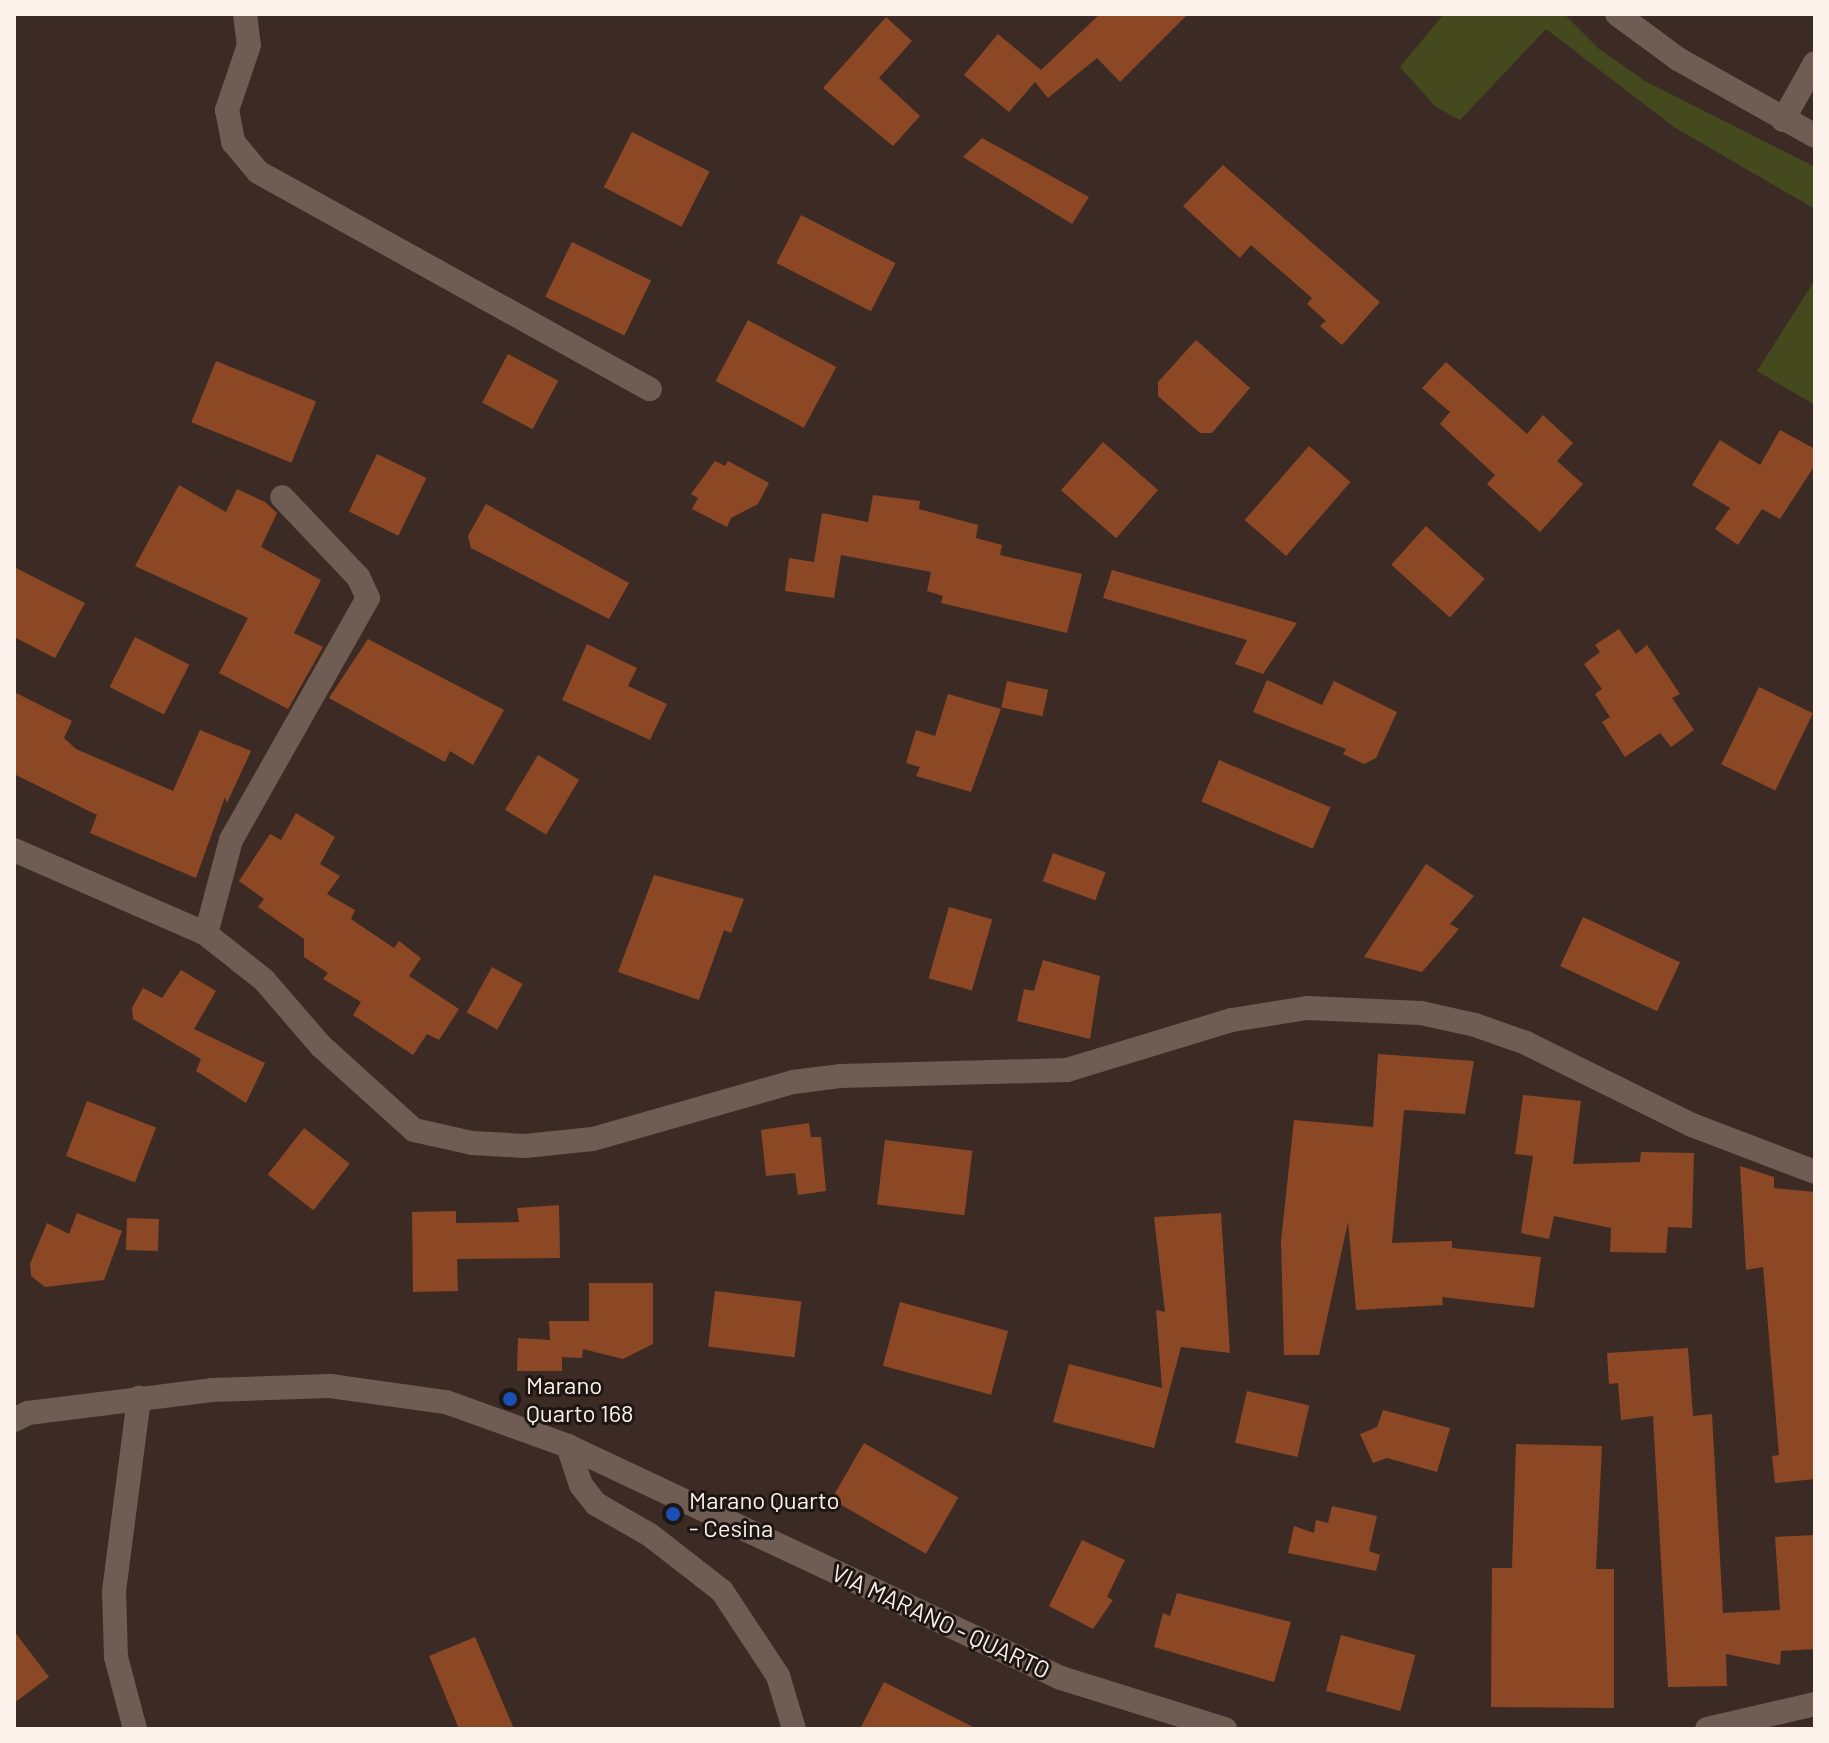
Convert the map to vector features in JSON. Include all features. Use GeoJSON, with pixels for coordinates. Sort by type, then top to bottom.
{"type":"FeatureCollection","features":[{"type":"Feature","properties":{"kind":"street"},"geometry":{"type":"LineString","coordinates":[[245,14],[249,45],[227,110],[233,142],[258,172],[650,389]]}},
{"type":"Feature","properties":{"kind":"street"},"geometry":{"type":"LineString","coordinates":[[1617,14],[1678,59],[1815,136]]}},
{"type":"Feature","properties":{"kind":"street"},"geometry":{"type":"LineString","coordinates":[[1783,120],[1815,63]]}},
{"type":"Feature","properties":{"kind":"street"},"geometry":{"type":"LineString","coordinates":[[206,934],[231,840],[368,598],[358,577],[282,497]]}},
{"type":"Feature","properties":{"kind":"street"},"geometry":{"type":"LineString","coordinates":[[14,850],[206,934],[264,980],[321,1046],[414,1130],[472,1143],[525,1146],[593,1139],[793,1082],[840,1076],[1067,1070],[1232,1020],[1307,1008],[1421,1013],[1475,1025],[1526,1043],[1692,1125],[1815,1172]]}},
{"type":"Feature","properties":{"kind":"street","name":"VIA MARANO - QUARTO"},"geometry":{"type":"LineString","coordinates":[[14,1420],[28,1413],[139,1398],[330,1386],[446,1402],[568,1446],[1061,1678],[1225,1729]]}},
{"type":"Feature","properties":{"kind":"street"},"geometry":{"type":"LineString","coordinates":[[135,1729],[116,1657],[114,1591],[139,1398]]}},
{"type":"Feature","properties":{"kind":"street"},"geometry":{"type":"LineString","coordinates":[[568,1446],[581,1485],[596,1504],[650,1535],[722,1591],[778,1676],[794,1729]]}},
{"type":"Feature","properties":{"kind":"street"},"geometry":{"type":"LineString","coordinates":[[1707,1729],[1815,1704]]}},
{"type":"Feature","properties":{"kind":"green space"},"geometry":{"type":"Polygon","coordinates":[[[1444,14],[1564,14],[1599,49],[1645,81],[1815,167],[1815,209],[1674,127],[1546,29],[1460,120],[1436,107],[1400,67],[1444,14]]]}},
{"type":"Feature","properties":{"kind":"green space"},"geometry":{"type":"Polygon","coordinates":[[[1815,280],[1815,405],[1757,371],[1815,280]]]}},
{"type":"Feature","properties":{"kind":"building"},"geometry":{"type":"Polygon","coordinates":[[[1100,14],[1188,14],[1120,82],[1097,58],[1048,98],[1035,82],[1009,112],[964,75],[998,34],[1041,70],[1100,14]]]}},
{"type":"Feature","properties":{"kind":"building"},"geometry":{"type":"Polygon","coordinates":[[[886,17],[912,41],[879,78],[920,116],[893,146],[823,88],[886,17]]]}},
{"type":"Feature","properties":{"kind":"building"},"geometry":{"type":"Polygon","coordinates":[[[632,132],[710,171],[681,227],[604,187],[632,132]]]}},
{"type":"Feature","properties":{"kind":"building"},"geometry":{"type":"Polygon","coordinates":[[[982,138],[1089,197],[1072,224],[963,157],[982,138]]]}},
{"type":"Feature","properties":{"kind":"building"},"geometry":{"type":"Polygon","coordinates":[[[1223,165],[1380,302],[1342,345],[1320,326],[1326,321],[1307,304],[1312,298],[1251,245],[1240,258],[1183,206],[1223,165]]]}},
{"type":"Feature","properties":{"kind":"building"},"geometry":{"type":"Polygon","coordinates":[[[801,215],[895,263],[871,311],[776,263],[801,215]]]}},
{"type":"Feature","properties":{"kind":"building"},"geometry":{"type":"Polygon","coordinates":[[[572,242],[651,281],[624,335],[545,297],[572,242]]]}},
{"type":"Feature","properties":{"kind":"building"},"geometry":{"type":"Polygon","coordinates":[[[748,320],[836,367],[804,428],[716,381],[748,320]]]}},
{"type":"Feature","properties":{"kind":"building"},"geometry":{"type":"Polygon","coordinates":[[[1196,340],[1250,388],[1212,433],[1200,433],[1158,396],[1158,382],[1196,340]]]}},
{"type":"Feature","properties":{"kind":"building"},"geometry":{"type":"Polygon","coordinates":[[[508,354],[558,381],[533,429],[482,403],[508,354]]]}},
{"type":"Feature","properties":{"kind":"building"},"geometry":{"type":"Polygon","coordinates":[[[216,361],[316,401],[291,463],[191,422],[216,361]]]}},
{"type":"Feature","properties":{"kind":"building"},"geometry":{"type":"Polygon","coordinates":[[[1446,362],[1527,434],[1543,415],[1573,443],[1557,461],[1583,484],[1540,532],[1487,484],[1495,475],[1440,424],[1450,412],[1422,388],[1446,362]]]}},
{"type":"Feature","properties":{"kind":"building"},"geometry":{"type":"Polygon","coordinates":[[[1780,430],[1815,449],[1815,465],[1780,519],[1762,509],[1738,545],[1715,529],[1730,508],[1692,485],[1720,440],[1760,465],[1780,430]]]}},
{"type":"Feature","properties":{"kind":"building"},"geometry":{"type":"Polygon","coordinates":[[[1103,442],[1158,490],[1116,538],[1061,490],[1103,442]]]}},
{"type":"Feature","properties":{"kind":"building"},"geometry":{"type":"Polygon","coordinates":[[[1309,446],[1351,482],[1286,556],[1245,520],[1309,446]]]}},
{"type":"Feature","properties":{"kind":"building"},"geometry":{"type":"Polygon","coordinates":[[[377,454],[426,478],[398,536],[349,512],[377,454]]]}},
{"type":"Feature","properties":{"kind":"building"},"geometry":{"type":"Polygon","coordinates":[[[715,461],[725,466],[728,461],[769,483],[758,504],[731,518],[727,527],[692,509],[698,498],[691,494],[715,461]]]}},
{"type":"Feature","properties":{"kind":"building"},"geometry":{"type":"Polygon","coordinates":[[[179,485],[226,512],[237,489],[265,502],[277,513],[261,547],[321,580],[294,633],[323,647],[288,709],[219,673],[248,618],[135,566],[179,485]]]}},
{"type":"Feature","properties":{"kind":"building"},"geometry":{"type":"Polygon","coordinates":[[[873,495],[920,501],[919,509],[978,525],[976,538],[1002,545],[1000,555],[1082,574],[1067,633],[941,603],[943,596],[927,591],[931,572],[841,555],[834,598],[785,591],[789,558],[814,562],[822,513],[868,522],[873,495]]]}},
{"type":"Feature","properties":{"kind":"building"},"geometry":{"type":"Polygon","coordinates":[[[486,504],[629,583],[609,619],[471,548],[468,536],[486,504]]]}},
{"type":"Feature","properties":{"kind":"building"},"geometry":{"type":"Polygon","coordinates":[[[1426,526],[1485,579],[1450,618],[1391,565],[1426,526]]]}},
{"type":"Feature","properties":{"kind":"building"},"geometry":{"type":"Polygon","coordinates":[[[14,567],[85,603],[55,658],[14,637],[14,567]]]}},
{"type":"Feature","properties":{"kind":"building"},"geometry":{"type":"Polygon","coordinates":[[[1112,570],[1297,623],[1263,674],[1235,664],[1247,640],[1103,598],[1112,570]]]}},
{"type":"Feature","properties":{"kind":"building"},"geometry":{"type":"Polygon","coordinates":[[[1619,629],[1636,654],[1647,645],[1680,694],[1672,698],[1694,730],[1671,747],[1660,733],[1625,757],[1602,722],[1610,717],[1595,694],[1602,689],[1584,664],[1600,652],[1595,645],[1619,629]]]}},
{"type":"Feature","properties":{"kind":"building"},"geometry":{"type":"Polygon","coordinates":[[[135,637],[189,665],[164,715],[110,687],[135,637]]]}},
{"type":"Feature","properties":{"kind":"building"},"geometry":{"type":"Polygon","coordinates":[[[368,639],[504,710],[473,765],[450,751],[445,762],[329,698],[368,639]]]}},
{"type":"Feature","properties":{"kind":"building"},"geometry":{"type":"Polygon","coordinates":[[[587,644],[637,668],[628,686],[667,704],[650,740],[562,700],[587,644]]]}},
{"type":"Feature","properties":{"kind":"building"},"geometry":{"type":"Polygon","coordinates":[[[1267,680],[1322,705],[1334,681],[1397,712],[1376,758],[1364,764],[1343,754],[1346,749],[1253,712],[1267,680]]]}},
{"type":"Feature","properties":{"kind":"building"},"geometry":{"type":"Polygon","coordinates":[[[1007,681],[1048,690],[1042,716],[1001,707],[1007,681]]]}},
{"type":"Feature","properties":{"kind":"building"},"geometry":{"type":"Polygon","coordinates":[[[1759,687],[1813,713],[1775,791],[1721,764],[1759,687]]]}},
{"type":"Feature","properties":{"kind":"building"},"geometry":{"type":"Polygon","coordinates":[[[14,692],[72,721],[64,738],[76,749],[173,791],[200,730],[251,751],[227,803],[225,797],[196,878],[90,833],[97,815],[14,774],[14,692]]]}},
{"type":"Feature","properties":{"kind":"building"},"geometry":{"type":"Polygon","coordinates":[[[948,694],[1001,709],[971,792],[916,776],[920,767],[906,763],[916,730],[935,736],[948,694]]]}},
{"type":"Feature","properties":{"kind":"building"},"geometry":{"type":"Polygon","coordinates":[[[538,755],[579,780],[546,835],[505,810],[538,755]]]}},
{"type":"Feature","properties":{"kind":"building"},"geometry":{"type":"Polygon","coordinates":[[[1219,760],[1330,807],[1313,849],[1201,801],[1219,760]]]}},
{"type":"Feature","properties":{"kind":"building"},"geometry":{"type":"Polygon","coordinates":[[[296,813],[335,837],[320,864],[340,876],[327,894],[355,910],[351,919],[394,948],[399,941],[421,958],[409,976],[459,1009],[439,1040],[427,1034],[413,1055],[353,1015],[361,1002],[323,979],[328,973],[304,957],[304,939],[258,907],[264,899],[239,881],[270,834],[281,840],[296,813]]]}},
{"type":"Feature","properties":{"kind":"building"},"geometry":{"type":"Polygon","coordinates":[[[1053,853],[1106,872],[1095,900],[1043,881],[1053,853]]]}},
{"type":"Feature","properties":{"kind":"building"},"geometry":{"type":"Polygon","coordinates":[[[1426,864],[1474,896],[1450,924],[1459,929],[1422,972],[1364,957],[1426,864]]]}},
{"type":"Feature","properties":{"kind":"building"},"geometry":{"type":"Polygon","coordinates":[[[654,875],[744,899],[731,933],[724,930],[699,1000],[618,972],[654,875]]]}},
{"type":"Feature","properties":{"kind":"building"},"geometry":{"type":"Polygon","coordinates":[[[949,907],[992,919],[972,991],[929,978],[949,907]]]}},
{"type":"Feature","properties":{"kind":"building"},"geometry":{"type":"Polygon","coordinates":[[[1583,917],[1680,962],[1657,1011],[1560,966],[1583,917]]]}},
{"type":"Feature","properties":{"kind":"building"},"geometry":{"type":"Polygon","coordinates":[[[1043,960],[1100,976],[1090,1039],[1017,1021],[1024,989],[1034,991],[1043,960]]]}},
{"type":"Feature","properties":{"kind":"building"},"geometry":{"type":"Polygon","coordinates":[[[492,967],[523,984],[497,1029],[467,1012],[492,967]]]}},
{"type":"Feature","properties":{"kind":"building"},"geometry":{"type":"Polygon","coordinates":[[[181,970],[216,991],[194,1029],[265,1063],[246,1103],[196,1071],[201,1059],[133,1019],[132,1008],[143,988],[162,998],[181,970]]]}},
{"type":"Feature","properties":{"kind":"building"},"geometry":{"type":"Polygon","coordinates":[[[1378,1054],[1474,1061],[1465,1114],[1404,1110],[1392,1243],[1452,1241],[1452,1248],[1541,1257],[1534,1308],[1442,1297],[1443,1305],[1356,1310],[1348,1222],[1319,1355],[1284,1355],[1281,1241],[1294,1120],[1373,1127],[1378,1054]]]}},
{"type":"Feature","properties":{"kind":"building"},"geometry":{"type":"Polygon","coordinates":[[[1523,1095],[1581,1101],[1573,1164],[1640,1162],[1641,1152],[1694,1153],[1692,1228],[1668,1227],[1666,1253],[1610,1252],[1611,1228],[1554,1216],[1549,1239],[1521,1233],[1533,1156],[1515,1154],[1523,1095]]]}},
{"type":"Feature","properties":{"kind":"building"},"geometry":{"type":"Polygon","coordinates":[[[87,1101],[156,1128],[135,1183],[66,1156],[87,1101]]]}},
{"type":"Feature","properties":{"kind":"building"},"geometry":{"type":"Polygon","coordinates":[[[809,1123],[811,1137],[821,1137],[826,1191],[798,1195],[795,1173],[766,1176],[761,1130],[809,1123]]]}},
{"type":"Feature","properties":{"kind":"building"},"geometry":{"type":"Polygon","coordinates":[[[304,1128],[350,1164],[313,1210],[268,1174],[304,1128]]]}},
{"type":"Feature","properties":{"kind":"building"},"geometry":{"type":"Polygon","coordinates":[[[885,1140],[972,1151],[964,1215],[877,1205],[885,1140]]]}},
{"type":"Feature","properties":{"kind":"building"},"geometry":{"type":"Polygon","coordinates":[[[1740,1166],[1774,1177],[1774,1188],[1815,1192],[1815,1479],[1775,1483],[1772,1456],[1779,1455],[1763,1267],[1746,1270],[1740,1166]]]}},
{"type":"Feature","properties":{"kind":"building"},"geometry":{"type":"Polygon","coordinates":[[[559,1205],[560,1258],[457,1259],[458,1291],[413,1292],[412,1212],[456,1211],[456,1223],[519,1222],[517,1208],[559,1205]]]}},
{"type":"Feature","properties":{"kind":"building"},"geometry":{"type":"Polygon","coordinates":[[[77,1213],[122,1231],[104,1280],[45,1287],[31,1276],[30,1264],[47,1223],[69,1234],[77,1213]]]}},
{"type":"Feature","properties":{"kind":"building"},"geometry":{"type":"Polygon","coordinates":[[[1221,1213],[1230,1353],[1181,1347],[1154,1448],[1053,1422],[1069,1364],[1162,1388],[1156,1310],[1165,1312],[1154,1217],[1221,1213]]]}},
{"type":"Feature","properties":{"kind":"building"},"geometry":{"type":"Polygon","coordinates":[[[127,1218],[159,1219],[158,1251],[126,1250],[127,1218]]]}},
{"type":"Feature","properties":{"kind":"building"},"geometry":{"type":"Polygon","coordinates":[[[589,1283],[653,1283],[653,1344],[623,1359],[583,1349],[582,1358],[562,1357],[562,1371],[517,1371],[518,1338],[550,1340],[549,1321],[589,1321],[589,1283]]]}},
{"type":"Feature","properties":{"kind":"building"},"geometry":{"type":"Polygon","coordinates":[[[715,1291],[801,1302],[795,1357],[708,1347],[715,1291]]]}},
{"type":"Feature","properties":{"kind":"building"},"geometry":{"type":"Polygon","coordinates":[[[900,1302],[1008,1331],[991,1395],[883,1366],[900,1302]]]}},
{"type":"Feature","properties":{"kind":"building"},"geometry":{"type":"Polygon","coordinates":[[[1688,1348],[1693,1416],[1712,1414],[1723,1613],[1780,1610],[1775,1537],[1815,1535],[1815,1649],[1781,1651],[1780,1665],[1726,1654],[1727,1686],[1668,1687],[1653,1416],[1621,1420],[1618,1383],[1609,1384],[1607,1353],[1688,1348]]]}},
{"type":"Feature","properties":{"kind":"building"},"geometry":{"type":"Polygon","coordinates":[[[1247,1391],[1309,1405],[1297,1457],[1235,1443],[1247,1391]]]}},
{"type":"Feature","properties":{"kind":"building"},"geometry":{"type":"Polygon","coordinates":[[[1383,1410],[1450,1428],[1437,1472],[1387,1458],[1373,1463],[1360,1434],[1377,1427],[1383,1410]]]}},
{"type":"Feature","properties":{"kind":"building"},"geometry":{"type":"Polygon","coordinates":[[[864,1443],[958,1498],[926,1554],[832,1499],[864,1443]]]}},
{"type":"Feature","properties":{"kind":"building"},"geometry":{"type":"Polygon","coordinates":[[[1516,1444],[1602,1446],[1596,1569],[1614,1569],[1614,1708],[1491,1707],[1492,1568],[1512,1568],[1516,1444]]]}},
{"type":"Feature","properties":{"kind":"building"},"geometry":{"type":"Polygon","coordinates":[[[1332,1506],[1377,1516],[1369,1551],[1380,1555],[1376,1571],[1288,1553],[1294,1526],[1314,1533],[1316,1520],[1328,1523],[1332,1506]]]}},
{"type":"Feature","properties":{"kind":"building"},"geometry":{"type":"Polygon","coordinates":[[[1082,1540],[1125,1560],[1107,1597],[1113,1600],[1093,1629],[1049,1606],[1082,1540]]]}},
{"type":"Feature","properties":{"kind":"building"},"geometry":{"type":"Polygon","coordinates":[[[1177,1593],[1291,1622],[1274,1682],[1154,1647],[1163,1613],[1170,1616],[1177,1593]]]}},
{"type":"Feature","properties":{"kind":"building"},"geometry":{"type":"Polygon","coordinates":[[[14,1631],[49,1677],[14,1703],[14,1631]]]}},
{"type":"Feature","properties":{"kind":"building"},"geometry":{"type":"Polygon","coordinates":[[[1341,1635],[1415,1655],[1400,1711],[1326,1691],[1341,1635]]]}},
{"type":"Feature","properties":{"kind":"building"},"geometry":{"type":"Polygon","coordinates":[[[475,1637],[514,1729],[459,1729],[429,1656],[475,1637]]]}},
{"type":"Feature","properties":{"kind":"building"},"geometry":{"type":"Polygon","coordinates":[[[884,1682],[977,1729],[860,1729],[884,1682]]]}},
{"type":"Feature","properties":{"kind":"place","name":"Marano Quarto 168"},"geometry":{"type":"Point","coordinates":[510,1399]}},
{"type":"Feature","properties":{"kind":"place","name":"Marano Quarto - Cesina"},"geometry":{"type":"Point","coordinates":[673,1514]}}]}
